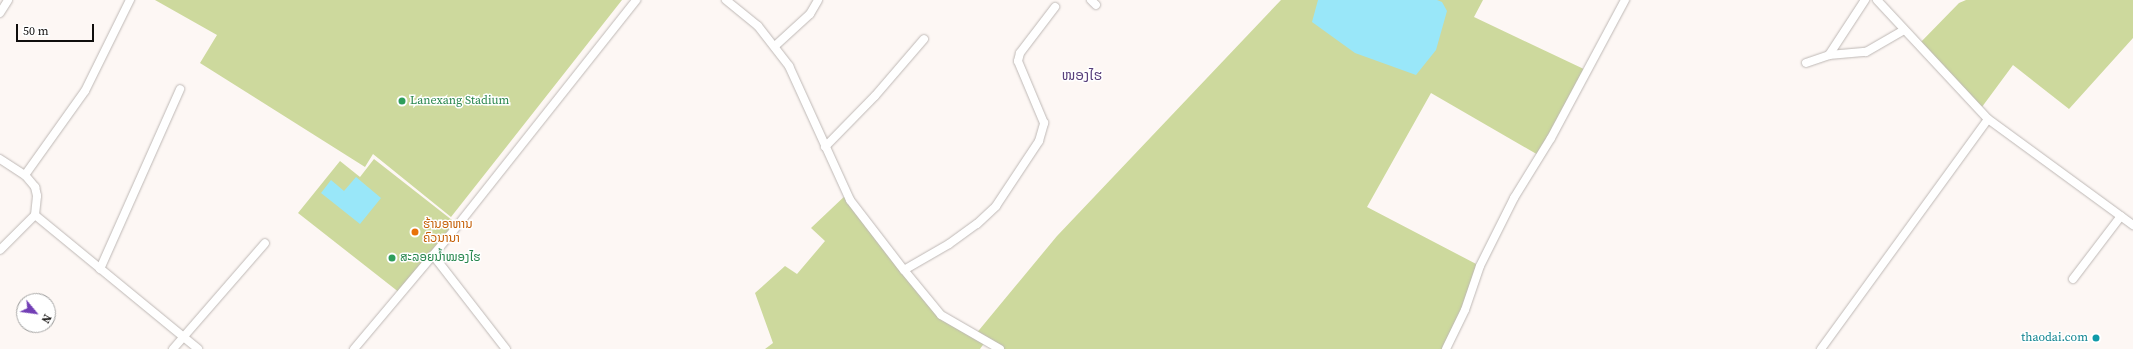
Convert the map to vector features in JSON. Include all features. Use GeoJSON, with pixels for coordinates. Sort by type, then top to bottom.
{"type":"FeatureCollection","features":[{"type":"Feature","properties":{"kind":"street"},"geometry":{"type":"LineString","coordinates":[[0,12],[8,0]]}},
{"type":"Feature","properties":{"kind":"street"},"geometry":{"type":"LineString","coordinates":[[25,175],[85,91],[130,0]]}},
{"type":"Feature","properties":{"kind":"street"},"geometry":{"type":"LineString","coordinates":[[354,349],[433,255],[636,0]]}},
{"type":"Feature","properties":{"kind":"street"},"geometry":{"type":"LineString","coordinates":[[726,0],[758,26],[789,66],[850,200],[904,270],[941,315],[1000,349]]}},
{"type":"Feature","properties":{"kind":"street"},"geometry":{"type":"LineString","coordinates":[[775,46],[810,14],[818,0]]}},
{"type":"Feature","properties":{"kind":"street"},"geometry":{"type":"LineString","coordinates":[[1446,349],[1465,310],[1480,266],[1514,198],[1559,124],[1625,0]]}},
{"type":"Feature","properties":{"kind":"street"},"geometry":{"type":"LineString","coordinates":[[1829,55],[1865,0]]}},
{"type":"Feature","properties":{"kind":"street"},"geometry":{"type":"LineString","coordinates":[[1877,0],[1988,120],[2133,225]]}},
{"type":"Feature","properties":{"kind":"street"},"geometry":{"type":"LineString","coordinates":[[904,270],[949,244],[977,224],[996,206],[1039,141],[1044,123],[1018,61],[1020,52],[1055,7]]}},
{"type":"Feature","properties":{"kind":"street"},"geometry":{"type":"LineString","coordinates":[[1806,63],[1829,55],[1866,52],[1904,30]]}},
{"type":"Feature","properties":{"kind":"street"},"geometry":{"type":"LineString","coordinates":[[826,147],[875,96],[924,39]]}},
{"type":"Feature","properties":{"kind":"street"},"geometry":{"type":"LineString","coordinates":[[100,269],[180,89]]}},
{"type":"Feature","properties":{"kind":"street"},"geometry":{"type":"LineString","coordinates":[[1821,349],[1988,120]]}},
{"type":"Feature","properties":{"kind":"street"},"geometry":{"type":"LineString","coordinates":[[0,159],[25,175],[35,187],[37,196],[36,215],[0,250]]}},
{"type":"Feature","properties":{"kind":"street"},"geometry":{"type":"LineString","coordinates":[[36,215],[198,349]]}},
{"type":"Feature","properties":{"kind":"street"},"geometry":{"type":"LineString","coordinates":[[2073,279],[2121,216]]}},
{"type":"Feature","properties":{"kind":"street"},"geometry":{"type":"LineString","coordinates":[[173,349],[265,243]]}},
{"type":"Feature","properties":{"kind":"street"},"geometry":{"type":"LineString","coordinates":[[433,255],[506,349]]}},
{"type":"Feature","properties":{"kind":"green space","name":"Lanexang Stadium"},"geometry":{"type":"Polygon","coordinates":[[[155,0],[622,0],[451,217],[373,154],[365,167],[200,63],[217,35],[155,0]]]}},
{"type":"Feature","properties":{"kind":"green space"},"geometry":{"type":"Polygon","coordinates":[[[1281,0],[1483,0],[1474,17],[1588,71],[1540,156],[1431,93],[1367,207],[1480,266],[1446,349],[1000,349],[985,342],[980,349],[765,349],[773,343],[755,293],[785,266],[797,274],[825,241],[811,228],[848,193],[912,279],[947,315],[975,335],[1057,236],[1281,0]]]}},
{"type":"Feature","properties":{"kind":"green space"},"geometry":{"type":"Polygon","coordinates":[[[1966,0],[2133,0],[2133,38],[2069,109],[2013,65],[1979,111],[1918,45],[1959,3],[1966,0]]]}},
{"type":"Feature","properties":{"kind":"green space","name":"ສະລອຍນ້ຳໝອງໄຮ"},"geometry":{"type":"Polygon","coordinates":[[[374,159],[457,224],[400,293],[298,213],[340,161],[360,177],[374,159]]]}},
{"type":"Feature","properties":{"kind":"water"},"geometry":{"type":"Polygon","coordinates":[[[1318,0],[1437,0],[1442,2],[1447,11],[1436,50],[1416,75],[1355,53],[1312,22],[1318,0]]]}},
{"type":"Feature","properties":{"kind":"water"},"geometry":{"type":"Polygon","coordinates":[[[356,177],[381,198],[360,224],[321,193],[331,180],[344,191],[356,177]]]}},
{"type":"Feature","properties":{"kind":"place","name":"Lanexang Stadium"},"geometry":{"type":"Point","coordinates":[402,101]}},
{"type":"Feature","properties":{"kind":"place","name":"ຮ້ານອາຫານ ຄົວນານາ"},"geometry":{"type":"Point","coordinates":[415,232]}},
{"type":"Feature","properties":{"kind":"place","name":"ສະລອຍນ້ຳໝອງໄຮ"},"geometry":{"type":"Point","coordinates":[392,258]}},
{"type":"Feature","properties":{"kind":"place","name":"thaodai.com"},"geometry":{"type":"Point","coordinates":[2096,338]}},
{"type":"Feature","properties":{"kind":"district","name":"ໜອງໄຮ"},"geometry":{"type":"Point","coordinates":[1082,75]}}]}
